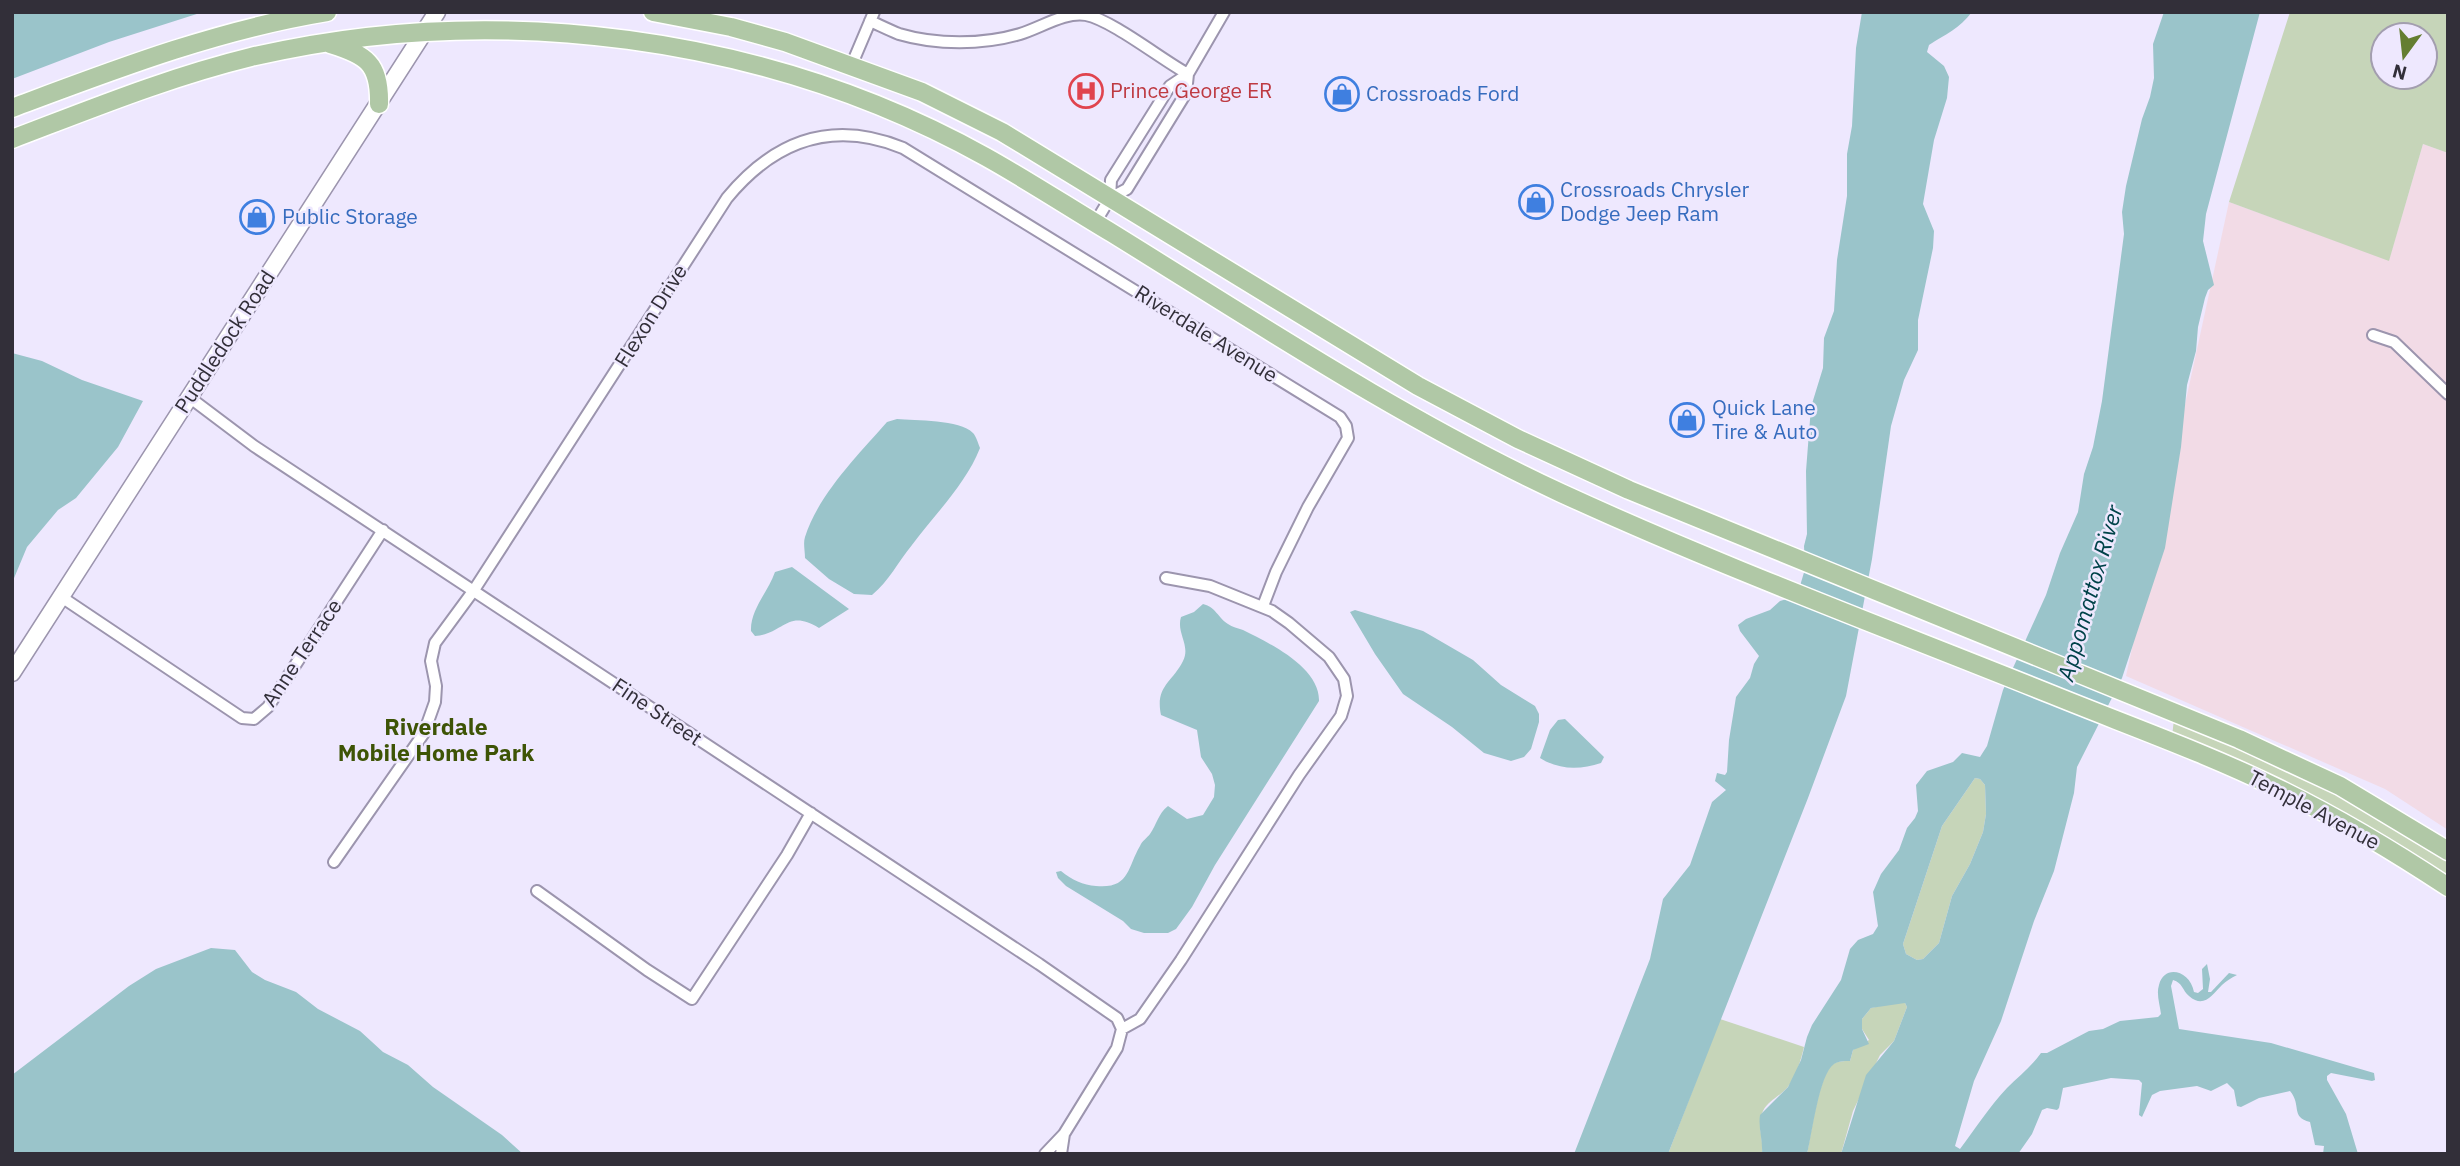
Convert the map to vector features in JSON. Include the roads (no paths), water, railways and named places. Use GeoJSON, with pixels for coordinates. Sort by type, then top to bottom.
{"type":"FeatureCollection","features":[{"type":"Feature","properties":{"kind":"main road"},"geometry":{"type":"LineString","coordinates":[[12,108],[172,49],[257,26],[327,12]]}},
{"type":"Feature","properties":{"kind":"main road","name":"Temple Avenue"},"geometry":{"type":"LineString","coordinates":[[653,12],[731,27],[785,42],[852,64],[964,111],[1464,412],[1589,473],[2291,761],[2340,786],[2448,851]]}},
{"type":"Feature","properties":{"kind":"main road","name":"Temple Avenue"},"geometry":{"type":"LineString","coordinates":[[12,139],[201,70],[326,43],[426,30],[515,30],[621,37],[688,48],[769,67],[863,99],[949,137],[999,164],[1387,402],[1467,447],[1566,495],[2260,780],[2404,858],[2448,887]]}},
{"type":"Feature","properties":{"kind":"main road"},"geometry":{"type":"LineString","coordinates":[[326,43],[348,50],[369,62],[378,79],[379,104]]}},
{"type":"Feature","properties":{"kind":"street","name":"Puddledock Road"},"geometry":{"type":"LineString","coordinates":[[12,673],[438,12]]}},
{"type":"Feature","properties":{"kind":"street"},"geometry":{"type":"LineString","coordinates":[[1110,198],[1127,188],[1186,93],[1188,74],[1224,12]]}},
{"type":"Feature","properties":{"kind":"street"},"geometry":{"type":"LineString","coordinates":[[852,64],[872,16],[899,34],[930,40],[964,41],[998,40],[1071,16],[1085,15],[1106,24],[1188,74]]}},
{"type":"Feature","properties":{"kind":"street"},"geometry":{"type":"LineString","coordinates":[[1095,223],[1110,198],[1111,180],[1119,166],[1170,86],[1188,74]]}},
{"type":"Feature","properties":{"kind":"street","name":"Flexon Drive"},"geometry":{"type":"LineString","coordinates":[[334,862],[424,733],[435,702],[436,686],[431,661],[435,643],[474,590],[727,198],[742,179],[769,157],[803,141],[822,136],[845,135],[890,142]]}},
{"type":"Feature","properties":{"kind":"street","name":"Riverdale Avenue"},"geometry":{"type":"LineString","coordinates":[[890,142],[978,192],[1340,417],[1346,426],[1348,438],[1308,507],[1276,572],[1263,607]]}},
{"type":"Feature","properties":{"kind":"street"},"geometry":{"type":"LineString","coordinates":[[2373,335],[2394,342],[2448,394]]}},
{"type":"Feature","properties":{"kind":"street","name":"Fine Street"},"geometry":{"type":"LineString","coordinates":[[189,397],[254,446],[1087,995],[1117,1018],[1122,1029]]}},
{"type":"Feature","properties":{"kind":"street","name":"Anne Terrace"},"geometry":{"type":"LineString","coordinates":[[60,596],[236,714],[248,720],[254,719],[268,707],[383,530]]}},
{"type":"Feature","properties":{"kind":"street"},"geometry":{"type":"LineString","coordinates":[[1045,1154],[1064,1134],[1113,1055],[1122,1029],[1140,1018],[1181,960],[1345,706],[1346,686],[1338,668],[1289,623],[1263,607],[1210,586],[1166,578]]}},
{"type":"Feature","properties":{"kind":"street"},"geometry":{"type":"LineString","coordinates":[[537,891],[692,999],[787,855],[811,813]]}},
{"type":"Feature","properties":{"kind":"street"},"geometry":{"type":"LineString","coordinates":[[1061,1154],[1064,1134]]}},
{"type":"Feature","properties":{"kind":"water"},"geometry":{"type":"Polygon","coordinates":[[[12,12],[203,12],[109,42],[12,79],[12,12]]]}},
{"type":"Feature","properties":{"kind":"water"},"geometry":{"type":"Polygon","coordinates":[[[1862,12],[1972,12],[1957,27],[1929,45],[1927,52],[1944,66],[1949,77],[1947,98],[1934,140],[1923,204],[1934,231],[1933,248],[1918,320],[1918,350],[1904,380],[1891,426],[1872,559],[1846,696],[1668,1154],[1574,1154],[1650,959],[1663,899],[1690,865],[1712,802],[1726,790],[1715,781],[1717,773],[1725,775],[1727,772],[1736,697],[1750,678],[1759,656],[1738,625],[1770,610],[1780,601],[1797,596],[1805,569],[1806,471],[1811,407],[1823,368],[1824,338],[1834,311],[1837,260],[1847,196],[1847,154],[1852,126],[1856,48],[1862,12]]]}},
{"type":"Feature","properties":{"kind":"water","name":"Appomattox River"},"geometry":{"type":"Polygon","coordinates":[[[2164,12],[2260,12],[2206,214],[2203,241],[2214,285],[2205,298],[2187,385],[2181,447],[2165,548],[2122,678],[2077,767],[2074,793],[2054,871],[2034,921],[2001,1021],[1974,1081],[1955,1146],[1960,1149],[2000,1095],[2041,1053],[2047,1053],[2089,1031],[2103,1029],[2120,1021],[2158,1017],[2161,1014],[2158,992],[2162,978],[2171,972],[2177,972],[2188,979],[2194,992],[2198,993],[2203,989],[2202,969],[2207,964],[2210,979],[2208,992],[2229,973],[2237,975],[2203,1001],[2194,1000],[2173,980],[2171,986],[2179,1029],[2271,1043],[2374,1073],[2375,1080],[2372,1081],[2331,1073],[2327,1076],[2346,1114],[2358,1154],[2323,1154],[2324,1146],[2315,1145],[2310,1122],[2298,1114],[2290,1091],[2259,1098],[2241,1107],[2237,1106],[2234,1090],[2227,1083],[2211,1091],[2197,1086],[2160,1091],[2152,1095],[2142,1117],[2139,1115],[2142,1083],[2139,1080],[2111,1078],[2063,1088],[2059,1108],[2042,1110],[2032,1134],[2018,1154],[1841,1154],[1866,1075],[1894,1041],[1907,1007],[1905,1003],[1871,1008],[1862,1019],[1862,1029],[1869,1044],[1853,1050],[1850,1061],[1836,1063],[1829,1070],[1820,1092],[1807,1154],[1762,1154],[1760,1115],[1788,1087],[1801,1060],[1812,1025],[1841,980],[1850,949],[1858,940],[1873,934],[1878,926],[1873,892],[1881,874],[1899,850],[1907,828],[1918,811],[1916,785],[1927,771],[1953,762],[1962,753],[1980,757],[1987,746],[2003,690],[2046,595],[2078,512],[2084,474],[2093,447],[2102,401],[2124,234],[2122,212],[2126,186],[2154,78],[2153,44],[2164,12]],[[1975,778],[1942,826],[1903,944],[1906,954],[1917,960],[1923,959],[1939,943],[1952,896],[1970,864],[1983,832],[1986,814],[1985,785],[1975,778]]]}},
{"type":"Feature","properties":{"kind":"water"},"geometry":{"type":"Polygon","coordinates":[[[12,353],[42,361],[82,380],[143,401],[118,447],[76,498],[58,510],[27,547],[12,583],[12,353]]]}},
{"type":"Feature","properties":{"kind":"water"},"geometry":{"type":"Polygon","coordinates":[[[897,419],[937,422],[967,428],[973,433],[980,448],[967,474],[883,584],[872,595],[854,594],[829,579],[805,558],[805,537],[819,506],[840,476],[887,422],[897,419]]]}},
{"type":"Feature","properties":{"kind":"water"},"geometry":{"type":"Polygon","coordinates":[[[792,567],[849,609],[819,628],[792,621],[773,631],[755,636],[751,631],[753,616],[775,572],[792,567]]]}},
{"type":"Feature","properties":{"kind":"water"},"geometry":{"type":"Polygon","coordinates":[[[1203,604],[1225,622],[1266,642],[1302,667],[1317,689],[1319,701],[1176,929],[1168,933],[1144,933],[1131,929],[1123,921],[1066,886],[1056,872],[1061,871],[1073,879],[1096,886],[1115,884],[1126,875],[1141,844],[1168,806],[1187,819],[1203,815],[1214,797],[1215,785],[1212,774],[1201,757],[1197,730],[1161,715],[1160,705],[1162,691],[1185,655],[1180,628],[1181,617],[1194,612],[1203,604]]]}},
{"type":"Feature","properties":{"kind":"water"},"geometry":{"type":"Polygon","coordinates":[[[1355,610],[1423,631],[1473,660],[1501,685],[1535,706],[1539,722],[1531,749],[1524,757],[1511,761],[1484,753],[1452,727],[1403,694],[1350,612],[1355,610]]]}},
{"type":"Feature","properties":{"kind":"water"},"geometry":{"type":"Polygon","coordinates":[[[1565,719],[1604,757],[1601,763],[1570,768],[1540,758],[1550,730],[1558,720],[1565,719]]]}},
{"type":"Feature","properties":{"kind":"water"},"geometry":{"type":"Polygon","coordinates":[[[211,948],[235,950],[252,972],[296,992],[318,1009],[360,1031],[383,1052],[408,1065],[433,1087],[502,1135],[523,1154],[12,1154],[12,1075],[129,986],[156,969],[211,948]]]}},
{"type":"Feature","properties":{"kind":"place","name":"Prince George ER"},"geometry":{"type":"Point","coordinates":[1086,91]}},
{"type":"Feature","properties":{"kind":"place","name":"Crossroads Ford"},"geometry":{"type":"Point","coordinates":[1342,94]}},
{"type":"Feature","properties":{"kind":"place","name":"Crossroads Chrysler Dodge Jeep Ram"},"geometry":{"type":"Point","coordinates":[1536,202]}},
{"type":"Feature","properties":{"kind":"place","name":"Public Storage"},"geometry":{"type":"Point","coordinates":[257,217]}},
{"type":"Feature","properties":{"kind":"place","name":"Quick Lane Tire & Auto"},"geometry":{"type":"Point","coordinates":[1687,420]}},
{"type":"Feature","properties":{"kind":"district","name":"Riverdale Mobile Home Park"},"geometry":{"type":"Point","coordinates":[436,740]}}]}
